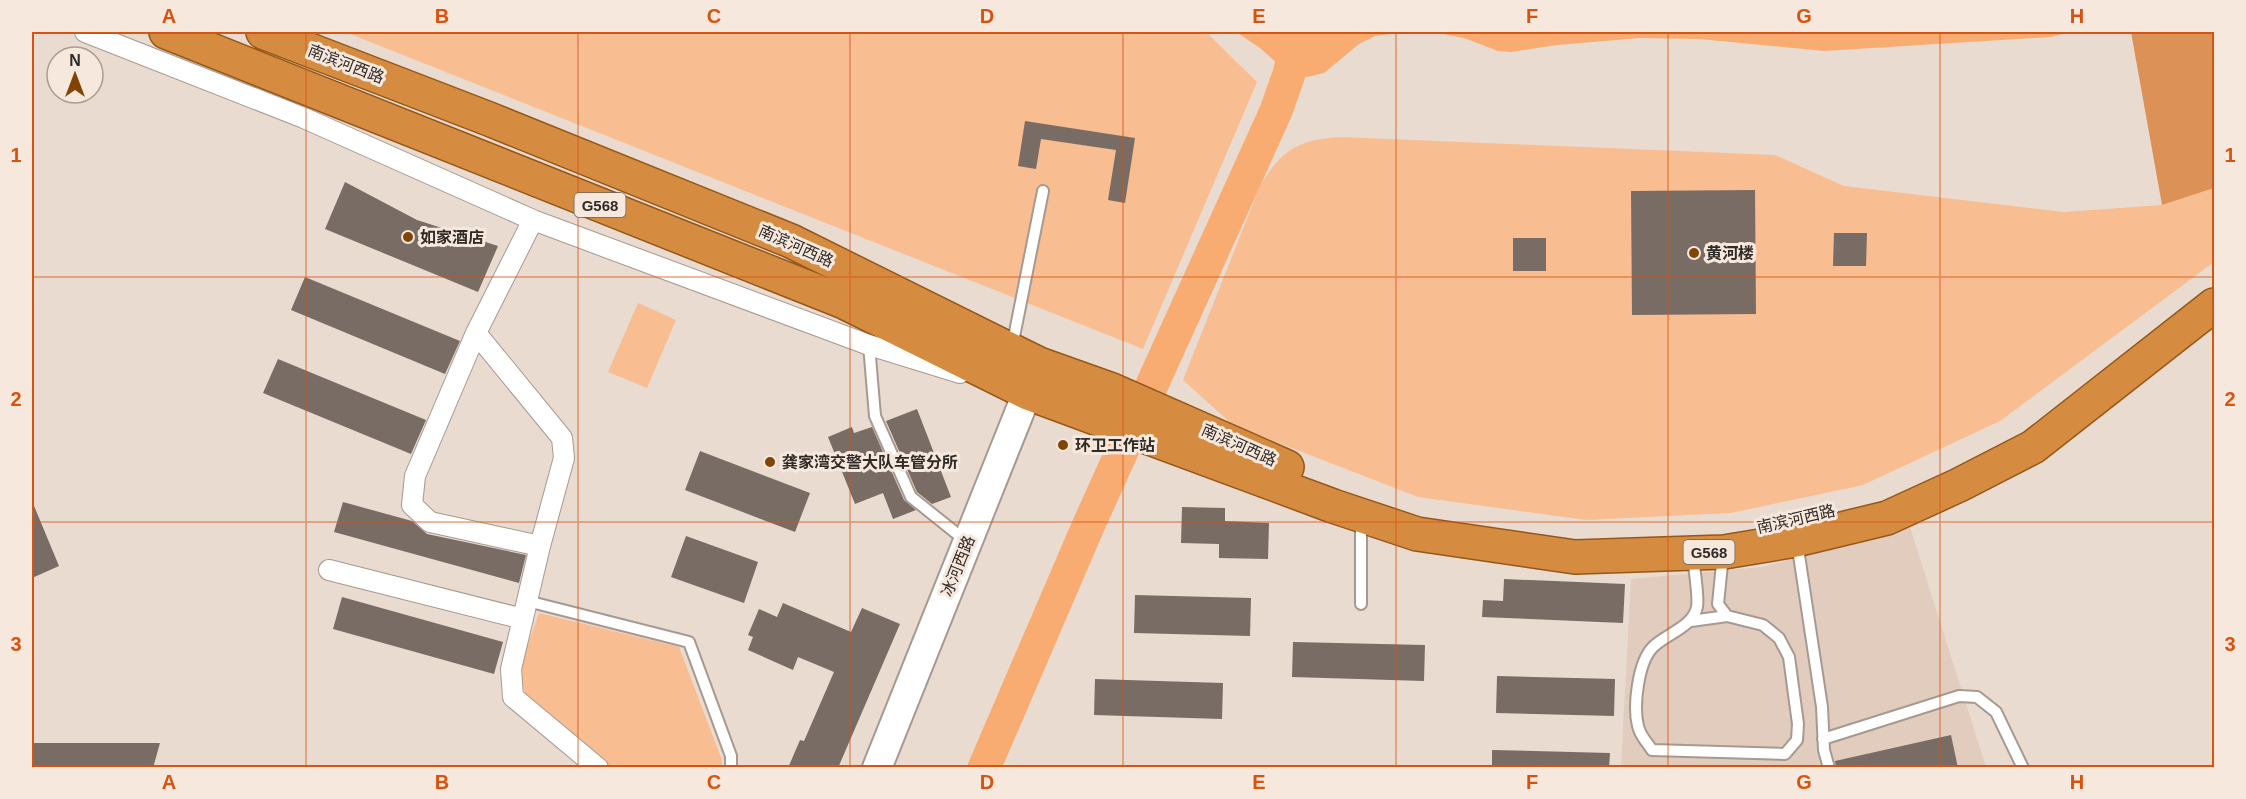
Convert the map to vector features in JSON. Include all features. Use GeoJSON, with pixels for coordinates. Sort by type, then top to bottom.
{"type":"FeatureCollection","features":[{"type":"Feature","properties":{"kind":"highway","name":"南滨河西路"},"geometry":{"type":"LineString","coordinates":[[166,32],[844,302],[1026,369],[1160,426],[1420,520],[1575,542],[1720,536],[1791,522],[1881,499],[1953,470],[2022,435],[2214,286]]}},
{"type":"Feature","properties":{"kind":"highway","name":"南滨河西路"},"geometry":{"type":"LineString","coordinates":[[262,32],[489,119],[791,241],[1026,369]]}},
{"type":"Feature","properties":{"kind":"highway","name":"南滨河西路"},"geometry":{"type":"LineString","coordinates":[[1160,426],[1360,515],[1417,534],[1575,557],[1708,552],[1796,540],[1887,518],[1959,485],[2033,447],[2214,305]]}},
{"type":"Feature","properties":{"kind":"main road","name":"冰河西路"},"geometry":{"type":"LineString","coordinates":[[877,768],[967,542],[1026,369]]}},
{"type":"Feature","properties":{"kind":"street","name":"南滨河西路"},"geometry":{"type":"LineString","coordinates":[[85,32],[304,118],[532,220],[869,345],[1026,369]]}},
{"type":"Feature","properties":{"kind":"street"},"geometry":{"type":"LineString","coordinates":[[532,220],[476,333],[416,476],[412,505],[430,522],[540,546]]}},
{"type":"Feature","properties":{"kind":"street"},"geometry":{"type":"LineString","coordinates":[[476,333],[562,438],[564,458],[540,546],[511,669],[513,697],[598,768]]}},
{"type":"Feature","properties":{"kind":"street"},"geometry":{"type":"LineString","coordinates":[[329,570],[525,610]]}},
{"type":"Feature","properties":{"kind":"lane"},"geometry":{"type":"LineString","coordinates":[[1026,369],[1043,190]]}},
{"type":"Feature","properties":{"kind":"lane"},"geometry":{"type":"LineString","coordinates":[[869,345],[875,416],[911,497],[967,542]]}},
{"type":"Feature","properties":{"kind":"lane"},"geometry":{"type":"LineString","coordinates":[[1360,515],[1361,604]]}},
{"type":"Feature","properties":{"kind":"lane"},"geometry":{"type":"LineString","coordinates":[[1796,540],[1822,707],[1829,768]]}},
{"type":"Feature","properties":{"kind":"lane"},"geometry":{"type":"LineString","coordinates":[[1708,552],[1718,604],[1727,616]]}},
{"type":"Feature","properties":{"kind":"lane"},"geometry":{"type":"LineString","coordinates":[[1691,621],[1697,607],[1708,552]]}},
{"type":"Feature","properties":{"kind":"lane"},"geometry":{"type":"LineString","coordinates":[[525,610],[689,642],[732,756],[732,768]]}},
{"type":"Feature","properties":{"kind":"lane"},"geometry":{"type":"LineString","coordinates":[[1727,616],[1763,625],[1779,638],[1789,657],[1798,724],[1797,740],[1785,754],[1652,750],[1642,736],[1637,725],[1637,678],[1651,649],[1664,637],[1691,621],[1727,616]]}},
{"type":"Feature","properties":{"kind":"lane"},"geometry":{"type":"LineString","coordinates":[[1824,739],[1959,696],[1977,697],[1996,712],[2023,768]]}},
{"type":"Feature","properties":{"kind":"shaded area"},"geometry":{"type":"Polygon","coordinates":[[[345,32],[1206,32],[1257,82],[1143,349],[345,32]]]}},
{"type":"Feature","properties":{"kind":"shaded area"},"geometry":{"type":"Polygon","coordinates":[[[1236,32],[1432,32],[1375,36],[1359,44],[1324,73],[1307,77],[1289,74],[1260,48],[1236,32]]]}},
{"type":"Feature","properties":{"kind":"shaded area"},"geometry":{"type":"Polygon","coordinates":[[[1432,32],[2070,32],[2051,37],[1824,51],[1699,39],[1640,38],[1557,45],[1511,52],[1498,51],[1464,38],[1432,32]]]}},
{"type":"Feature","properties":{"kind":"shaded area"},"geometry":{"type":"Polygon","coordinates":[[[2131,32],[2214,32],[2214,188],[2162,205],[2131,32]]]}},
{"type":"Feature","properties":{"kind":"shaded area"},"geometry":{"type":"Polygon","coordinates":[[[1340,137],[1775,155],[1844,186],[2064,212],[2162,205],[2214,188],[2214,262],[2000,421],[1863,485],[1731,513],[1586,520],[1418,497],[1233,425],[1183,380],[1260,186],[1276,164],[1292,149],[1312,141],[1340,137]]]}},
{"type":"Feature","properties":{"kind":"shaded area"},"geometry":{"type":"Polygon","coordinates":[[[638,303],[676,320],[647,388],[608,372],[638,303]]]}},
{"type":"Feature","properties":{"kind":"shaded area"},"geometry":{"type":"Polygon","coordinates":[[[1909,524],[1986,767],[1621,768],[1631,579],[1762,567],[1888,534],[1909,524]]]}},
{"type":"Feature","properties":{"kind":"shaded area"},"geometry":{"type":"Polygon","coordinates":[[[539,613],[679,647],[722,760],[722,767],[609,767],[526,695],[518,672],[539,613]]]}},
{"type":"Feature","properties":{"kind":"building"},"geometry":{"type":"Polygon","coordinates":[[[1025,121],[1135,138],[1125,203],[1108,200],[1116,150],[1041,139],[1036,169],[1018,166],[1025,121]]]}},
{"type":"Feature","properties":{"kind":"building","name":"如家酒店"},"geometry":{"type":"Polygon","coordinates":[[[345,182],[417,220],[498,246],[478,292],[325,229],[345,182]]]}},
{"type":"Feature","properties":{"kind":"building","name":"黄河楼"},"geometry":{"type":"Polygon","coordinates":[[[1755,190],[1756,314],[1632,315],[1631,191],[1755,190]]]}},
{"type":"Feature","properties":{"kind":"building"},"geometry":{"type":"Polygon","coordinates":[[[1834,233],[1867,233],[1866,266],[1833,266],[1834,233]]]}},
{"type":"Feature","properties":{"kind":"building"},"geometry":{"type":"Polygon","coordinates":[[[1513,238],[1546,238],[1546,271],[1513,271],[1513,238]]]}},
{"type":"Feature","properties":{"kind":"building"},"geometry":{"type":"Polygon","coordinates":[[[305,277],[460,341],[445,374],[291,310],[305,277]]]}},
{"type":"Feature","properties":{"kind":"building"},"geometry":{"type":"Polygon","coordinates":[[[278,359],[426,420],[411,454],[263,393],[278,359]]]}},
{"type":"Feature","properties":{"kind":"building"},"geometry":{"type":"Polygon","coordinates":[[[917,409],[951,497],[932,504],[917,492],[886,421],[917,409]]]}},
{"type":"Feature","properties":{"kind":"building"},"geometry":{"type":"Polygon","coordinates":[[[852,427],[854,433],[872,427],[904,500],[916,510],[893,519],[883,493],[855,504],[828,437],[852,427]]]}},
{"type":"Feature","properties":{"kind":"building"},"geometry":{"type":"Polygon","coordinates":[[[700,451],[810,493],[795,532],[685,490],[700,451]]]}},
{"type":"Feature","properties":{"kind":"building"},"geometry":{"type":"Polygon","coordinates":[[[32,501],[59,566],[32,578],[32,501]]]}},
{"type":"Feature","properties":{"kind":"building"},"geometry":{"type":"Polygon","coordinates":[[[343,502],[412,521],[427,534],[526,555],[519,583],[334,532],[343,502]]]}},
{"type":"Feature","properties":{"kind":"building"},"geometry":{"type":"Polygon","coordinates":[[[1182,507],[1225,508],[1225,521],[1269,523],[1268,559],[1219,558],[1219,544],[1181,543],[1182,507]]]}},
{"type":"Feature","properties":{"kind":"building"},"geometry":{"type":"Polygon","coordinates":[[[686,536],[758,562],[744,603],[671,577],[686,536]]]}},
{"type":"Feature","properties":{"kind":"building"},"geometry":{"type":"Polygon","coordinates":[[[1504,579],[1625,584],[1623,623],[1482,617],[1483,600],[1503,601],[1504,579]]]}},
{"type":"Feature","properties":{"kind":"building"},"geometry":{"type":"Polygon","coordinates":[[[1135,595],[1251,598],[1250,636],[1134,633],[1135,595]]]}},
{"type":"Feature","properties":{"kind":"building"},"geometry":{"type":"Polygon","coordinates":[[[342,597],[503,642],[494,674],[333,629],[342,597]]]}},
{"type":"Feature","properties":{"kind":"building"},"geometry":{"type":"Polygon","coordinates":[[[783,603],[851,632],[862,608],[900,624],[838,768],[788,768],[800,740],[804,741],[834,672],[798,657],[793,670],[748,650],[753,637],[748,635],[759,609],[777,617],[783,603]]]}},
{"type":"Feature","properties":{"kind":"building"},"geometry":{"type":"Polygon","coordinates":[[[1293,642],[1425,645],[1424,681],[1292,677],[1293,642]]]}},
{"type":"Feature","properties":{"kind":"building"},"geometry":{"type":"Polygon","coordinates":[[[1497,676],[1615,679],[1614,716],[1496,713],[1497,676]]]}},
{"type":"Feature","properties":{"kind":"building"},"geometry":{"type":"Polygon","coordinates":[[[1095,679],[1223,683],[1222,719],[1094,715],[1095,679]]]}},
{"type":"Feature","properties":{"kind":"building"},"geometry":{"type":"Polygon","coordinates":[[[1951,735],[1958,768],[1836,768],[1835,761],[1951,735]]]}},
{"type":"Feature","properties":{"kind":"building"},"geometry":{"type":"Polygon","coordinates":[[[32,743],[160,743],[153,768],[32,768],[32,743]]]}},
{"type":"Feature","properties":{"kind":"building"},"geometry":{"type":"Polygon","coordinates":[[[1492,750],[1610,753],[1609,768],[1492,768],[1492,750]]]}},
{"type":"Feature","properties":{"kind":"waterway"},"geometry":{"type":"LineString","coordinates":[[984,768],[1089,524],[1276,111],[1289,74],[1299,32]]}},
{"type":"Feature","properties":{"kind":"place","name":"如家酒店"},"geometry":{"type":"Point","coordinates":[408,237]}},
{"type":"Feature","properties":{"kind":"place","name":"黄河楼"},"geometry":{"type":"Point","coordinates":[1694,253]}},
{"type":"Feature","properties":{"kind":"place","name":"环卫工作站"},"geometry":{"type":"Point","coordinates":[1063,445]}},
{"type":"Feature","properties":{"kind":"place","name":"龚家湾交警大队车管分所"},"geometry":{"type":"Point","coordinates":[770,462]}}]}
